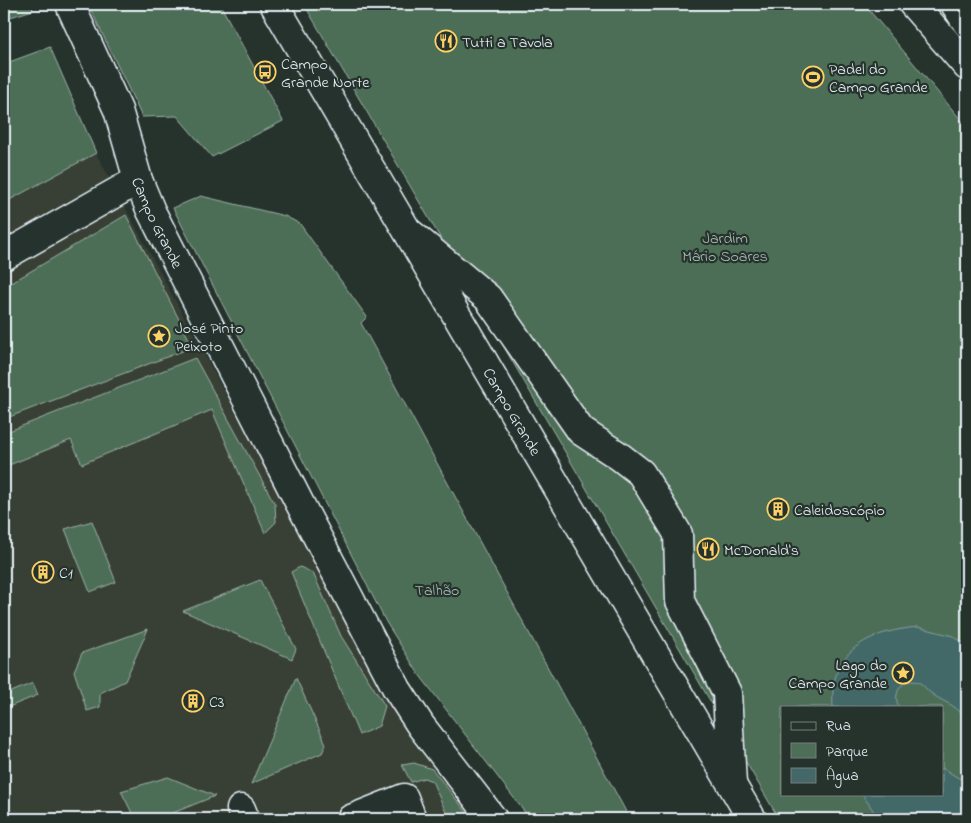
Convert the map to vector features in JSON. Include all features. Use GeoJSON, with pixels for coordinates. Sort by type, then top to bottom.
{"type":"FeatureCollection","features":[{"type":"Feature","properties":{"kind":"street","name":"Campo Grande"},"geometry":{"type":"LineString","coordinates":[[274,4],[411,234],[752,819]]}},
{"type":"Feature","properties":{"kind":"street"},"geometry":{"type":"LineString","coordinates":[[913,4],[967,66]]}},
{"type":"Feature","properties":{"kind":"street"},"geometry":{"type":"LineString","coordinates":[[955,4],[967,23]]}},
{"type":"Feature","properties":{"kind":"street","name":"Campo Grande"},"geometry":{"type":"LineString","coordinates":[[71,5],[118,110],[138,180],[152,211],[298,502],[397,689],[421,726],[493,819]]}},
{"type":"Feature","properties":{"kind":"street"},"geometry":{"type":"LineString","coordinates":[[4,256],[138,180]]}},
{"type":"Feature","properties":{"kind":"street"},"geometry":{"type":"LineString","coordinates":[[411,234],[488,298],[581,432],[620,456],[640,473],[678,534],[680,601],[728,693],[732,784]]}},
{"type":"Feature","properties":{"kind":"street"},"geometry":{"type":"LineString","coordinates":[[351,819],[404,798],[412,819]]}},
{"type":"Feature","properties":{"kind":"shaded area"},"geometry":{"type":"Polygon","coordinates":[[[96,153],[392,704],[474,819],[4,819],[4,203],[96,153]]]}},
{"type":"Feature","properties":{"kind":"green space"},"geometry":{"type":"Polygon","coordinates":[[[4,4],[31,4],[33,10],[4,19],[4,4]]]}},
{"type":"Feature","properties":{"kind":"green space"},"geometry":{"type":"Polygon","coordinates":[[[93,4],[220,4],[283,121],[212,157],[177,116],[142,117],[91,10],[93,4]]]}},
{"type":"Feature","properties":{"kind":"green space","name":"Jardim Mário Soares"},"geometry":{"type":"Polygon","coordinates":[[[304,4],[864,4],[967,127],[967,819],[779,819],[304,4]]]}},
{"type":"Feature","properties":{"kind":"green space"},"geometry":{"type":"Polygon","coordinates":[[[50,47],[96,153],[4,203],[4,64],[50,47]]]}},
{"type":"Feature","properties":{"kind":"green space","name":"Talhão"},"geometry":{"type":"Polygon","coordinates":[[[201,196],[285,216],[300,224],[367,317],[361,323],[630,819],[530,819],[418,673],[386,622],[173,208],[201,196]]]}},
{"type":"Feature","properties":{"kind":"green space"},"geometry":{"type":"Polygon","coordinates":[[[126,215],[193,347],[4,419],[4,287],[126,215]]]}},
{"type":"Feature","properties":{"kind":"green space"},"geometry":{"type":"Polygon","coordinates":[[[195,358],[275,504],[276,522],[265,533],[212,410],[82,464],[71,440],[4,467],[4,433],[195,358]]]}},
{"type":"Feature","properties":{"kind":"green space"},"geometry":{"type":"Polygon","coordinates":[[[92,521],[116,582],[90,592],[65,529],[92,521]]]}},
{"type":"Feature","properties":{"kind":"green space"},"geometry":{"type":"Polygon","coordinates":[[[300,567],[313,573],[341,636],[385,706],[379,726],[359,735],[291,572],[300,567]]]}},
{"type":"Feature","properties":{"kind":"green space"},"geometry":{"type":"Polygon","coordinates":[[[260,580],[296,649],[292,659],[183,611],[260,580]]]}},
{"type":"Feature","properties":{"kind":"green space"},"geometry":{"type":"Polygon","coordinates":[[[148,629],[125,681],[100,693],[100,707],[87,711],[74,671],[82,653],[148,629]]]}},
{"type":"Feature","properties":{"kind":"green space"},"geometry":{"type":"Polygon","coordinates":[[[296,678],[326,744],[322,753],[251,784],[296,678]]]}},
{"type":"Feature","properties":{"kind":"green space"},"geometry":{"type":"Polygon","coordinates":[[[33,683],[38,695],[4,709],[4,695],[33,683]]]}},
{"type":"Feature","properties":{"kind":"green space"},"geometry":{"type":"Polygon","coordinates":[[[414,763],[432,769],[472,819],[449,819],[432,781],[424,778],[411,782],[402,765],[414,763]]]}},
{"type":"Feature","properties":{"kind":"green space"},"geometry":{"type":"Polygon","coordinates":[[[168,777],[215,796],[158,819],[135,819],[121,791],[168,777]]]}},
{"type":"Feature","properties":{"kind":"water","name":"Lago do Campo Grande"},"geometry":{"type":"Polygon","coordinates":[[[918,627],[953,636],[967,645],[967,722],[956,708],[932,694],[920,683],[914,681],[904,683],[900,687],[897,696],[899,706],[833,706],[833,687],[845,658],[868,639],[918,627]]]}},
{"type":"Feature","properties":{"kind":"water"},"geometry":{"type":"Polygon","coordinates":[[[944,769],[967,783],[967,819],[879,819],[863,796],[944,796],[944,769]]]}},
{"type":"Feature","properties":{"kind":"place","name":"Tutti a Tavola"},"geometry":{"type":"Point","coordinates":[446,41]}},
{"type":"Feature","properties":{"kind":"place","name":"Campo Grande Norte"},"geometry":{"type":"Point","coordinates":[265,72]}},
{"type":"Feature","properties":{"kind":"place","name":"Padel do Campo Grande"},"geometry":{"type":"Point","coordinates":[813,77]}},
{"type":"Feature","properties":{"kind":"place","name":"José Pinto Peixoto"},"geometry":{"type":"Point","coordinates":[159,336]}},
{"type":"Feature","properties":{"kind":"place","name":"Caleidoscópio"},"geometry":{"type":"Point","coordinates":[778,509]}},
{"type":"Feature","properties":{"kind":"place","name":"McDonald's"},"geometry":{"type":"Point","coordinates":[708,549]}},
{"type":"Feature","properties":{"kind":"place","name":"C1"},"geometry":{"type":"Point","coordinates":[43,572]}},
{"type":"Feature","properties":{"kind":"place","name":"Lago do Campo Grande"},"geometry":{"type":"Point","coordinates":[903,673]}},
{"type":"Feature","properties":{"kind":"place","name":"C3"},"geometry":{"type":"Point","coordinates":[193,701]}}]}
